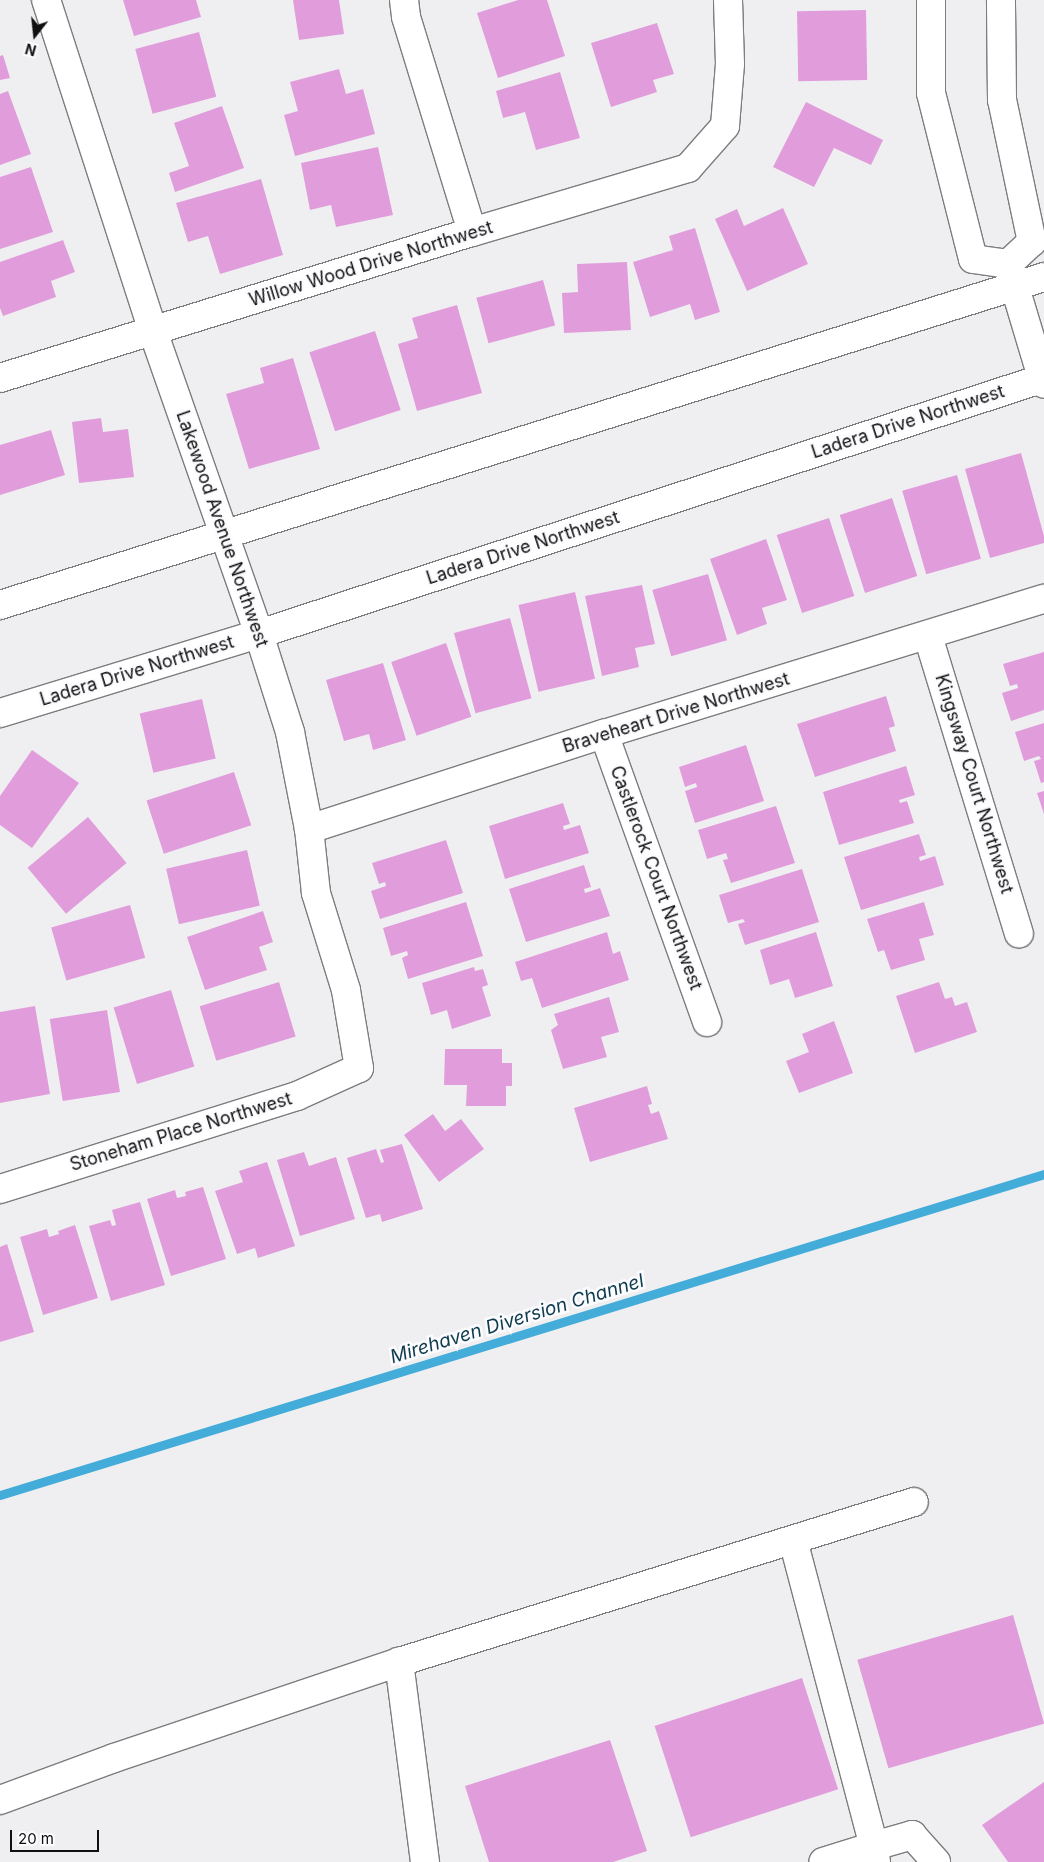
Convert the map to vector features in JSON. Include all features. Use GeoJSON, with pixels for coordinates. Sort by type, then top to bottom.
{"type":"FeatureCollection","features":[{"type":"Feature","properties":{"kind":"street","name":"Lakewood Avenue Northwest"},"geometry":{"type":"LineString","coordinates":[[46,0],[153,331],[259,634],[290,732],[309,829],[316,893],[346,990],[359,1068]]}},
{"type":"Feature","properties":{"kind":"street"},"geometry":{"type":"LineString","coordinates":[[404,0],[406,17],[472,232]]}},
{"type":"Feature","properties":{"kind":"street","name":"Willow Wood Drive Northwest"},"geometry":{"type":"LineString","coordinates":[[0,378],[472,232],[688,168],[725,126],[730,64],[728,0]]}},
{"type":"Feature","properties":{"kind":"street"},"geometry":{"type":"LineString","coordinates":[[931,0],[931,92],[973,259],[1011,276],[1044,278]]}},
{"type":"Feature","properties":{"kind":"street"},"geometry":{"type":"LineString","coordinates":[[0,605],[1011,276],[1032,242],[1002,100],[1001,0]]}},
{"type":"Feature","properties":{"kind":"street"},"geometry":{"type":"LineString","coordinates":[[1011,276],[1043,380]]}},
{"type":"Feature","properties":{"kind":"street","name":"Ladera Drive Northwest"},"geometry":{"type":"LineString","coordinates":[[0,713],[259,634],[1043,380]]}},
{"type":"Feature","properties":{"kind":"street","name":"Braveheart Drive Northwest"},"geometry":{"type":"LineString","coordinates":[[309,829],[604,734],[1044,599]]}},
{"type":"Feature","properties":{"kind":"street","name":"Kingsway Court Northwest"},"geometry":{"type":"LineString","coordinates":[[928,636],[1019,933]]}},
{"type":"Feature","properties":{"kind":"street","name":"Castlerock Court Northwest"},"geometry":{"type":"LineString","coordinates":[[604,734],[707,1022]]}},
{"type":"Feature","properties":{"kind":"street","name":"Stoneham Place Northwest"},"geometry":{"type":"LineString","coordinates":[[0,1189],[297,1096],[359,1068]]}},
{"type":"Feature","properties":{"kind":"street"},"geometry":{"type":"LineString","coordinates":[[0,1800],[114,1758],[399,1662],[914,1502]]}},
{"type":"Feature","properties":{"kind":"street"},"geometry":{"type":"LineString","coordinates":[[793,1540],[875,1854]]}},
{"type":"Feature","properties":{"kind":"street"},"geometry":{"type":"LineString","coordinates":[[399,1662],[425,1862]]}},
{"type":"Feature","properties":{"kind":"street"},"geometry":{"type":"LineString","coordinates":[[823,1862],[875,1854],[912,1835],[936,1862]]}},
{"type":"Feature","properties":{"kind":"building"},"geometry":{"type":"Polygon","coordinates":[[[123,0],[196,0],[201,17],[134,36],[123,0]]]}},
{"type":"Feature","properties":{"kind":"building"},"geometry":{"type":"Polygon","coordinates":[[[293,0],[339,0],[344,34],[299,40],[293,0]]]}},
{"type":"Feature","properties":{"kind":"building"},"geometry":{"type":"Polygon","coordinates":[[[518,0],[547,0],[565,56],[498,78],[477,13],[518,0]]]}},
{"type":"Feature","properties":{"kind":"building"},"geometry":{"type":"Polygon","coordinates":[[[866,10],[867,80],[798,81],[797,11],[866,10]]]}},
{"type":"Feature","properties":{"kind":"building"},"geometry":{"type":"Polygon","coordinates":[[[657,23],[674,74],[653,80],[657,92],[611,107],[591,43],[657,23]]]}},
{"type":"Feature","properties":{"kind":"building"},"geometry":{"type":"Polygon","coordinates":[[[199,32],[216,97],[153,114],[135,49],[199,32]]]}},
{"type":"Feature","properties":{"kind":"building"},"geometry":{"type":"Polygon","coordinates":[[[3,55],[10,78],[0,80],[0,56],[3,55]]]}},
{"type":"Feature","properties":{"kind":"building"},"geometry":{"type":"Polygon","coordinates":[[[339,69],[346,94],[363,89],[375,134],[295,156],[284,115],[298,111],[290,82],[339,69]]]}},
{"type":"Feature","properties":{"kind":"building"},"geometry":{"type":"Polygon","coordinates":[[[560,72],[580,138],[536,150],[525,112],[503,118],[496,91],[560,72]]]}},
{"type":"Feature","properties":{"kind":"building"},"geometry":{"type":"Polygon","coordinates":[[[8,91],[31,154],[0,165],[0,94],[8,91]]]}},
{"type":"Feature","properties":{"kind":"building"},"geometry":{"type":"Polygon","coordinates":[[[806,102],[883,140],[871,165],[834,148],[814,187],[773,167],[806,102]]]}},
{"type":"Feature","properties":{"kind":"building"},"geometry":{"type":"Polygon","coordinates":[[[222,106],[244,168],[175,192],[169,173],[189,166],[174,123],[222,106]]]}},
{"type":"Feature","properties":{"kind":"building"},"geometry":{"type":"Polygon","coordinates":[[[378,147],[393,215],[336,227],[331,205],[310,210],[301,163],[378,147]]]}},
{"type":"Feature","properties":{"kind":"building"},"geometry":{"type":"Polygon","coordinates":[[[31,167],[53,232],[0,249],[0,177],[31,167]]]}},
{"type":"Feature","properties":{"kind":"building"},"geometry":{"type":"Polygon","coordinates":[[[261,179],[283,255],[220,274],[208,236],[188,242],[176,203],[261,179]]]}},
{"type":"Feature","properties":{"kind":"building"},"geometry":{"type":"Polygon","coordinates":[[[783,208],[808,264],[747,291],[715,219],[737,209],[744,226],[783,208]]]}},
{"type":"Feature","properties":{"kind":"building"},"geometry":{"type":"Polygon","coordinates":[[[695,228],[720,312],[695,320],[690,304],[650,317],[633,262],[673,250],[669,236],[695,228]]]}},
{"type":"Feature","properties":{"kind":"building"},"geometry":{"type":"Polygon","coordinates":[[[63,240],[75,272],[51,281],[56,297],[3,316],[0,308],[0,262],[63,240]]]}},
{"type":"Feature","properties":{"kind":"building"},"geometry":{"type":"Polygon","coordinates":[[[627,262],[631,330],[564,333],[562,293],[578,292],[577,264],[627,262]]]}},
{"type":"Feature","properties":{"kind":"building"},"geometry":{"type":"Polygon","coordinates":[[[543,280],[555,325],[489,343],[476,298],[543,280]]]}},
{"type":"Feature","properties":{"kind":"building"},"geometry":{"type":"Polygon","coordinates":[[[457,305],[482,393],[417,411],[398,344],[418,338],[412,318],[457,305]]]}},
{"type":"Feature","properties":{"kind":"building"},"geometry":{"type":"Polygon","coordinates":[[[375,331],[401,410],[335,431],[309,352],[375,331]]]}},
{"type":"Feature","properties":{"kind":"building"},"geometry":{"type":"Polygon","coordinates":[[[293,358],[320,449],[249,469],[226,394],[264,383],[260,368],[293,358]]]}},
{"type":"Feature","properties":{"kind":"building"},"geometry":{"type":"Polygon","coordinates":[[[101,418],[103,432],[128,429],[134,477],[79,483],[72,422],[101,418]]]}},
{"type":"Feature","properties":{"kind":"building"},"geometry":{"type":"Polygon","coordinates":[[[51,430],[65,475],[0,495],[0,445],[51,430]]]}},
{"type":"Feature","properties":{"kind":"building"},"geometry":{"type":"Polygon","coordinates":[[[1021,453],[1044,536],[1044,543],[990,558],[965,469],[1021,453]]]}},
{"type":"Feature","properties":{"kind":"building"},"geometry":{"type":"Polygon","coordinates":[[[957,475],[981,559],[926,574],[902,491],[957,475]]]}},
{"type":"Feature","properties":{"kind":"building"},"geometry":{"type":"Polygon","coordinates":[[[892,498],[917,576],[865,593],[840,515],[892,498]]]}},
{"type":"Feature","properties":{"kind":"building"},"geometry":{"type":"Polygon","coordinates":[[[829,518],[854,596],[802,613],[777,535],[829,518]]]}},
{"type":"Feature","properties":{"kind":"building"},"geometry":{"type":"Polygon","coordinates":[[[766,539],[787,600],[762,608],[767,624],[737,635],[710,559],[766,539]]]}},
{"type":"Feature","properties":{"kind":"building"},"geometry":{"type":"Polygon","coordinates":[[[708,574],[727,640],[671,656],[652,590],[708,574]]]}},
{"type":"Feature","properties":{"kind":"building"},"geometry":{"type":"Polygon","coordinates":[[[642,585],[655,644],[635,648],[639,667],[602,676],[585,596],[642,585]]]}},
{"type":"Feature","properties":{"kind":"building"},"geometry":{"type":"Polygon","coordinates":[[[575,592],[595,679],[539,692],[518,605],[575,592]]]}},
{"type":"Feature","properties":{"kind":"building"},"geometry":{"type":"Polygon","coordinates":[[[510,618],[531,698],[475,713],[454,633],[510,618]]]}},
{"type":"Feature","properties":{"kind":"building"},"geometry":{"type":"Polygon","coordinates":[[[446,643],[471,717],[417,736],[391,662],[446,643]]]}},
{"type":"Feature","properties":{"kind":"building"},"geometry":{"type":"Polygon","coordinates":[[[1044,652],[1044,710],[1011,721],[1002,693],[1018,688],[1017,684],[1010,686],[1003,664],[1044,652]]]}},
{"type":"Feature","properties":{"kind":"building"},"geometry":{"type":"Polygon","coordinates":[[[383,663],[406,740],[373,750],[369,734],[344,741],[326,680],[383,663]]]}},
{"type":"Feature","properties":{"kind":"building"},"geometry":{"type":"Polygon","coordinates":[[[886,696],[895,726],[889,728],[896,751],[815,777],[797,724],[886,696]]]}},
{"type":"Feature","properties":{"kind":"building"},"geometry":{"type":"Polygon","coordinates":[[[202,699],[216,758],[153,773],[140,713],[202,699]]]}},
{"type":"Feature","properties":{"kind":"building"},"geometry":{"type":"Polygon","coordinates":[[[1044,723],[1044,782],[1041,783],[1034,761],[1041,759],[1039,756],[1024,761],[1015,732],[1044,723]]]}},
{"type":"Feature","properties":{"kind":"building"},"geometry":{"type":"Polygon","coordinates":[[[746,745],[764,801],[695,823],[685,791],[697,787],[696,783],[685,787],[679,767],[746,745]]]}},
{"type":"Feature","properties":{"kind":"building"},"geometry":{"type":"Polygon","coordinates":[[[32,750],[79,783],[32,848],[0,825],[0,796],[32,750]]]}},
{"type":"Feature","properties":{"kind":"building"},"geometry":{"type":"Polygon","coordinates":[[[906,766],[915,795],[899,800],[900,803],[907,801],[914,823],[839,845],[823,792],[906,766]]]}},
{"type":"Feature","properties":{"kind":"building"},"geometry":{"type":"Polygon","coordinates":[[[234,772],[251,825],[164,854],[147,800],[234,772]]]}},
{"type":"Feature","properties":{"kind":"building"},"geometry":{"type":"Polygon","coordinates":[[[1044,791],[1044,814],[1037,793],[1044,791]]]}},
{"type":"Feature","properties":{"kind":"building"},"geometry":{"type":"Polygon","coordinates":[[[563,803],[570,824],[563,826],[564,830],[580,825],[589,853],[505,879],[489,826],[563,803]]]}},
{"type":"Feature","properties":{"kind":"building"},"geometry":{"type":"Polygon","coordinates":[[[776,806],[795,863],[731,883],[723,860],[728,859],[726,853],[707,859],[698,830],[776,806]]]}},
{"type":"Feature","properties":{"kind":"building"},"geometry":{"type":"Polygon","coordinates":[[[88,817],[127,863],[66,914],[27,868],[88,817]]]}},
{"type":"Feature","properties":{"kind":"building"},"geometry":{"type":"Polygon","coordinates":[[[919,834],[926,855],[919,857],[920,861],[935,856],[944,885],[861,910],[844,857],[919,834]]]}},
{"type":"Feature","properties":{"kind":"building"},"geometry":{"type":"Polygon","coordinates":[[[446,840],[463,893],[380,919],[371,891],[386,886],[385,882],[379,884],[372,863],[446,840]]]}},
{"type":"Feature","properties":{"kind":"building"},"geometry":{"type":"Polygon","coordinates":[[[247,850],[260,906],[179,924],[166,869],[247,850]]]}},
{"type":"Feature","properties":{"kind":"building"},"geometry":{"type":"Polygon","coordinates":[[[584,865],[591,887],[584,889],[585,893],[600,888],[610,916],[526,942],[509,889],[584,865]]]}},
{"type":"Feature","properties":{"kind":"building"},"geometry":{"type":"Polygon","coordinates":[[[802,869],[819,922],[745,945],[738,924],[745,922],[743,919],[728,923],[719,895],[802,869]]]}},
{"type":"Feature","properties":{"kind":"building"},"geometry":{"type":"Polygon","coordinates":[[[466,902],[483,956],[408,979],[402,958],[408,955],[407,951],[391,956],[383,928],[466,902]]]}},
{"type":"Feature","properties":{"kind":"building"},"geometry":{"type":"Polygon","coordinates":[[[924,902],[934,935],[919,939],[925,960],[891,970],[884,950],[878,952],[867,919],[924,902]]]}},
{"type":"Feature","properties":{"kind":"building"},"geometry":{"type":"Polygon","coordinates":[[[130,905],[145,958],[66,980],[51,928],[130,905]]]}},
{"type":"Feature","properties":{"kind":"building"},"geometry":{"type":"Polygon","coordinates":[[[263,911],[273,942],[259,947],[267,970],[205,990],[187,937],[263,911]]]}},
{"type":"Feature","properties":{"kind":"building"},"geometry":{"type":"Polygon","coordinates":[[[607,932],[613,954],[620,951],[629,980],[542,1008],[532,978],[521,981],[515,962],[607,932]]]}},
{"type":"Feature","properties":{"kind":"building"},"geometry":{"type":"Polygon","coordinates":[[[816,932],[833,986],[795,998],[789,979],[770,985],[760,950],[816,932]]]}},
{"type":"Feature","properties":{"kind":"building"},"geometry":{"type":"Polygon","coordinates":[[[474,967],[475,971],[483,969],[488,985],[482,987],[491,1016],[452,1029],[447,1010],[431,1015],[422,983],[474,967]]]}},
{"type":"Feature","properties":{"kind":"building"},"geometry":{"type":"Polygon","coordinates":[[[279,982],[296,1037],[216,1061],[200,1006],[279,982]]]}},
{"type":"Feature","properties":{"kind":"building"},"geometry":{"type":"Polygon","coordinates":[[[939,982],[945,999],[952,997],[955,1006],[967,1002],[977,1032],[915,1053],[896,996],[939,982]]]}},
{"type":"Feature","properties":{"kind":"building"},"geometry":{"type":"Polygon","coordinates":[[[171,990],[194,1067],[137,1084],[114,1008],[171,990]]]}},
{"type":"Feature","properties":{"kind":"building"},"geometry":{"type":"Polygon","coordinates":[[[609,997],[619,1032],[601,1037],[607,1057],[563,1069],[551,1030],[558,1025],[554,1014],[609,997]]]}},
{"type":"Feature","properties":{"kind":"building"},"geometry":{"type":"Polygon","coordinates":[[[35,1006],[50,1094],[0,1103],[0,1012],[35,1006]]]}},
{"type":"Feature","properties":{"kind":"building"},"geometry":{"type":"Polygon","coordinates":[[[107,1010],[120,1092],[63,1101],[50,1019],[107,1010]]]}},
{"type":"Feature","properties":{"kind":"building"},"geometry":{"type":"Polygon","coordinates":[[[834,1021],[853,1073],[799,1093],[786,1061],[809,1052],[802,1034],[834,1021]]]}},
{"type":"Feature","properties":{"kind":"building"},"geometry":{"type":"Polygon","coordinates":[[[445,1049],[502,1049],[502,1063],[512,1063],[512,1086],[506,1086],[506,1106],[466,1106],[467,1085],[444,1085],[445,1049]]]}},
{"type":"Feature","properties":{"kind":"building"},"geometry":{"type":"Polygon","coordinates":[[[647,1086],[652,1104],[648,1105],[651,1114],[659,1111],[668,1139],[590,1162],[574,1108],[647,1086]]]}},
{"type":"Feature","properties":{"kind":"building"},"geometry":{"type":"Polygon","coordinates":[[[433,1114],[445,1131],[461,1119],[484,1149],[439,1182],[404,1135],[433,1114]]]}},
{"type":"Feature","properties":{"kind":"building"},"geometry":{"type":"Polygon","coordinates":[[[402,1144],[423,1209],[382,1222],[380,1214],[366,1218],[347,1158],[376,1149],[381,1163],[384,1162],[380,1150],[402,1144]]]}},
{"type":"Feature","properties":{"kind":"building"},"geometry":{"type":"Polygon","coordinates":[[[304,1152],[309,1166],[336,1157],[355,1219],[300,1236],[277,1160],[304,1152]]]}},
{"type":"Feature","properties":{"kind":"building"},"geometry":{"type":"Polygon","coordinates":[[[267,1162],[295,1246],[258,1258],[255,1248],[237,1254],[215,1191],[243,1182],[239,1171],[267,1162]]]}},
{"type":"Feature","properties":{"kind":"building"},"geometry":{"type":"Polygon","coordinates":[[[203,1187],[226,1259],[171,1276],[147,1199],[175,1190],[177,1198],[186,1196],[185,1192],[203,1187]]]}},
{"type":"Feature","properties":{"kind":"building"},"geometry":{"type":"Polygon","coordinates":[[[140,1202],[165,1285],[111,1301],[89,1226],[110,1220],[112,1226],[116,1225],[112,1210],[140,1202]]]}},
{"type":"Feature","properties":{"kind":"building"},"geometry":{"type":"Polygon","coordinates":[[[75,1225],[98,1298],[43,1315],[20,1237],[47,1229],[49,1237],[59,1234],[58,1231],[75,1225]]]}},
{"type":"Feature","properties":{"kind":"building"},"geometry":{"type":"Polygon","coordinates":[[[7,1244],[34,1332],[0,1342],[0,1247],[7,1244]]]}},
{"type":"Feature","properties":{"kind":"building"},"geometry":{"type":"Polygon","coordinates":[[[1013,1615],[1044,1724],[888,1768],[857,1660],[1013,1615]]]}},
{"type":"Feature","properties":{"kind":"building"},"geometry":{"type":"Polygon","coordinates":[[[802,1678],[838,1789],[691,1837],[655,1726],[802,1678]]]}},
{"type":"Feature","properties":{"kind":"building"},"geometry":{"type":"Polygon","coordinates":[[[610,1740],[647,1851],[613,1862],[489,1862],[465,1786],[610,1740]]]}},
{"type":"Feature","properties":{"kind":"building"},"geometry":{"type":"Polygon","coordinates":[[[1044,1782],[1044,1862],[1008,1862],[982,1825],[1044,1782]]]}},
{"type":"Feature","properties":{"kind":"waterway","name":"Mirehaven Diversion Channel"},"geometry":{"type":"LineString","coordinates":[[0,1495],[1044,1174]]}}]}
